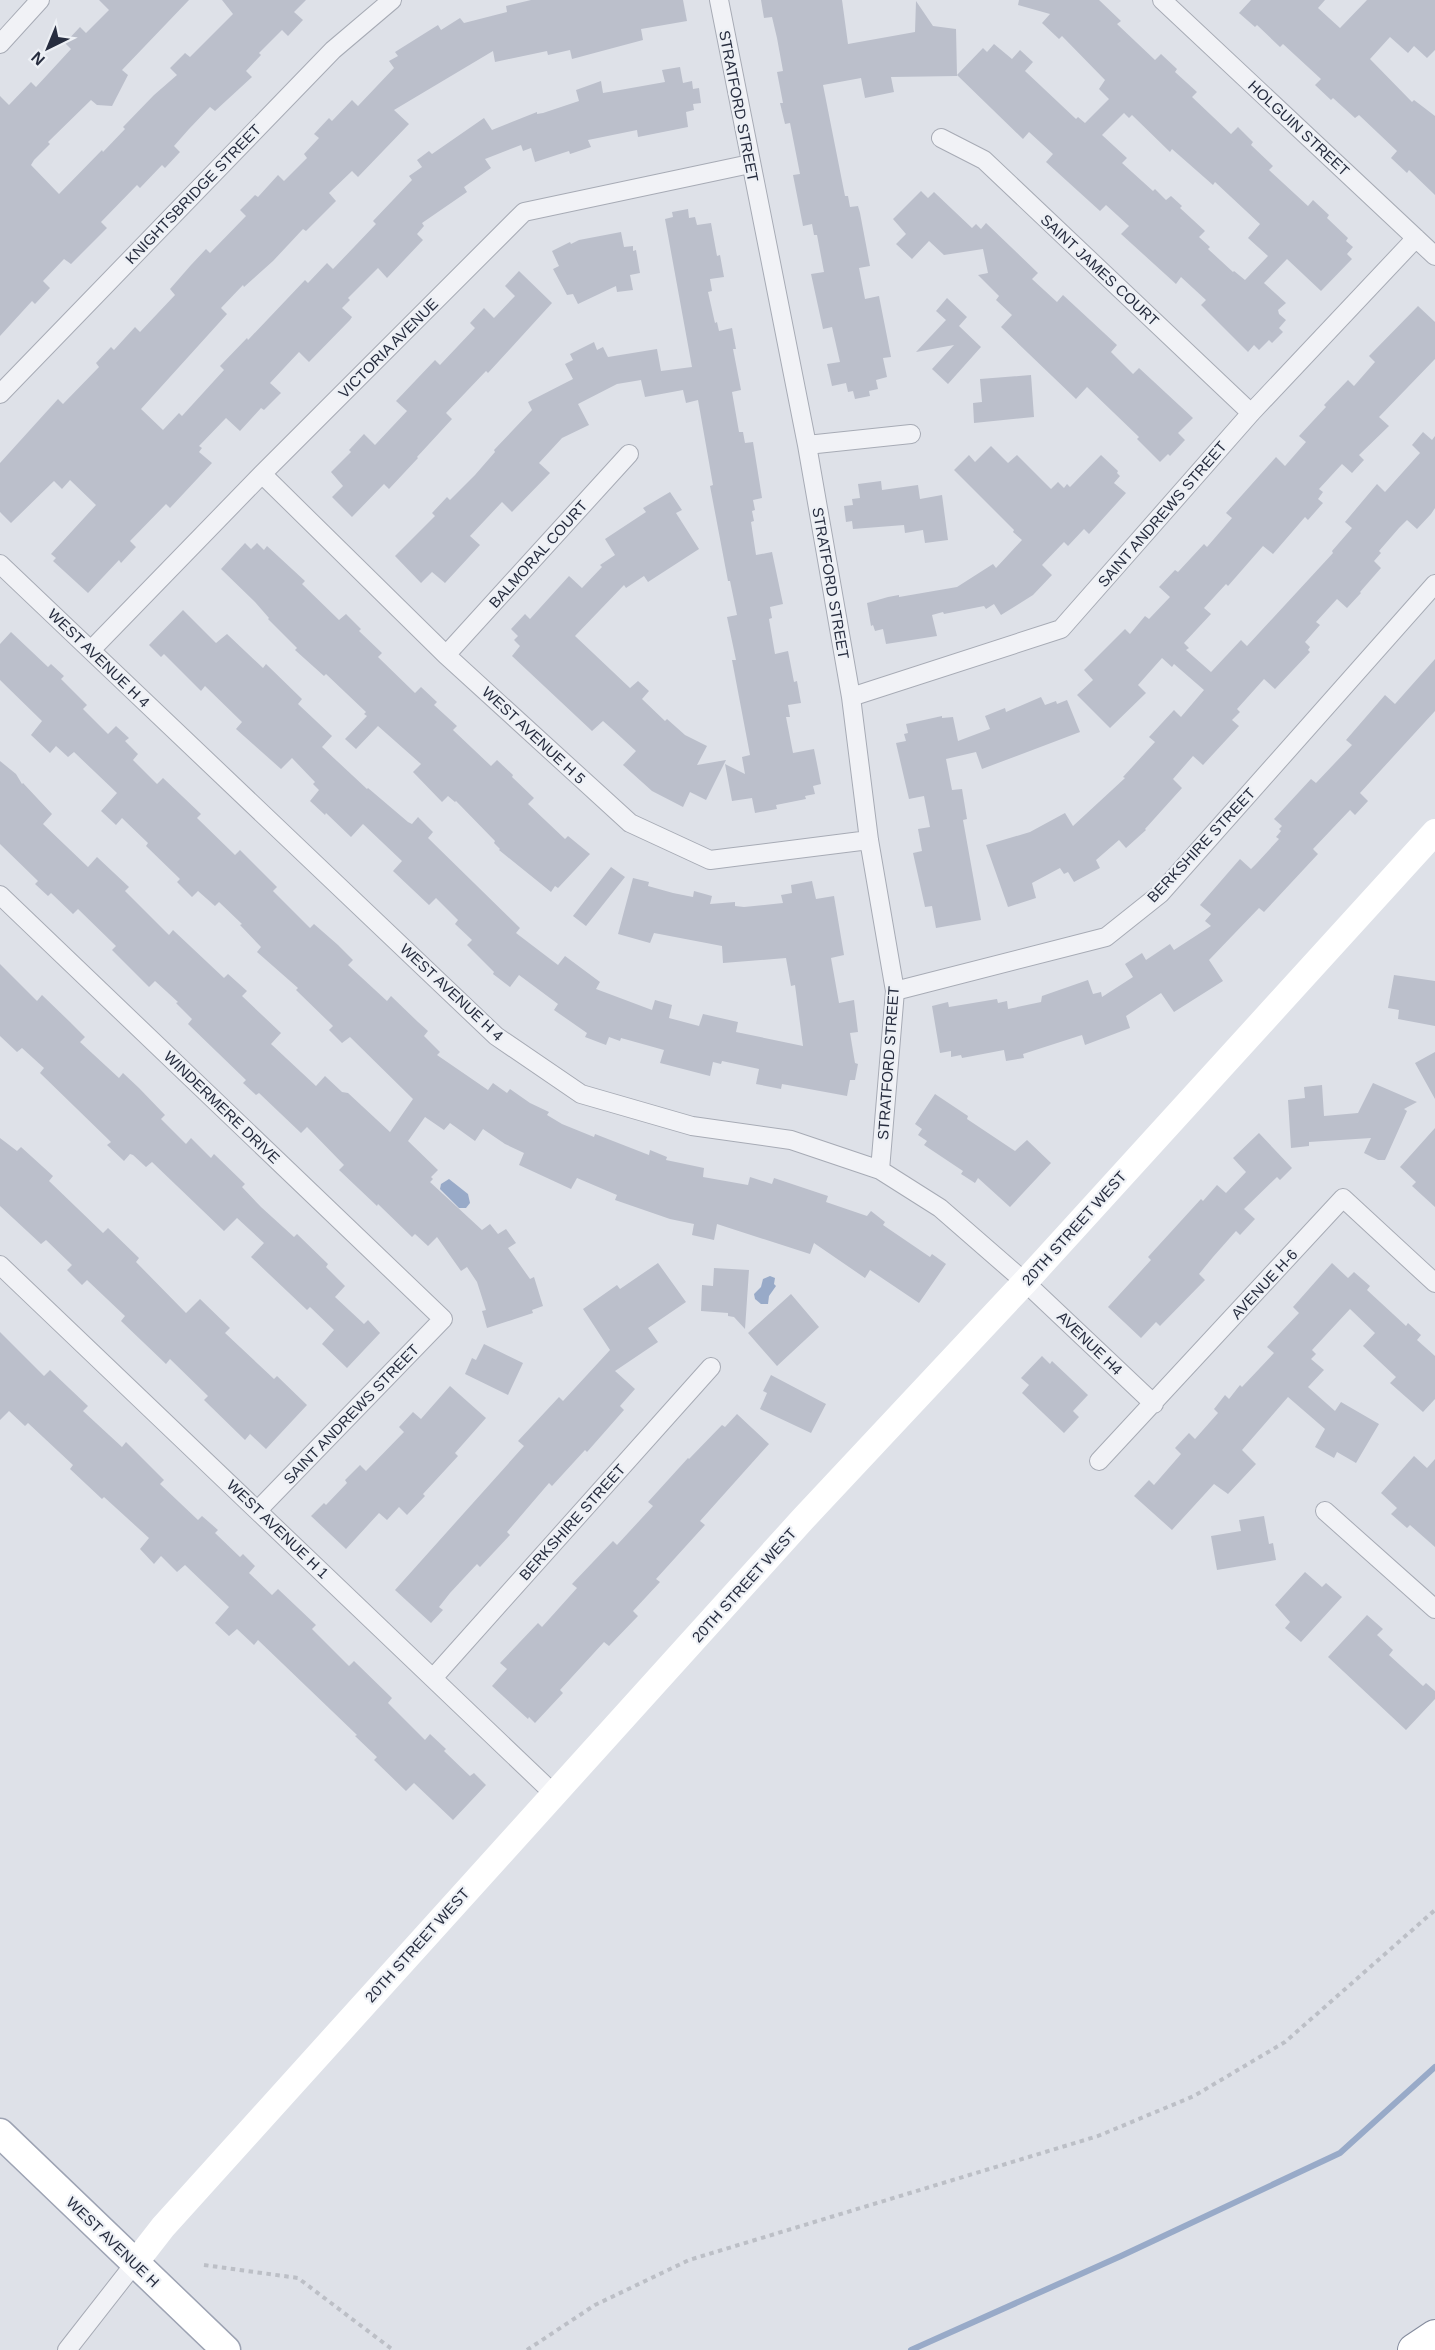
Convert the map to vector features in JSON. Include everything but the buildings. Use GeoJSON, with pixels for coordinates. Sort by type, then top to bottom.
{"type":"FeatureCollection","features":[{"type":"Feature","properties":{"kind":"highway"},"geometry":{"type":"LineString","coordinates":[[1414,2350],[1435,2337]]}},
{"type":"Feature","properties":{"kind":"main road","name":"20TH STREET WEST"},"geometry":{"type":"LineString","coordinates":[[135,2263],[164,2227],[802,1520],[1025,1282],[1435,832]]}},
{"type":"Feature","properties":{"kind":"main road","name":"WEST AVENUE H"},"geometry":{"type":"LineString","coordinates":[[0,2133],[226,2350]]}},
{"type":"Feature","properties":{"kind":"street"},"geometry":{"type":"LineString","coordinates":[[0,44],[40,0]]}},
{"type":"Feature","properties":{"kind":"street","name":"KNIGHTSBRIDGE STREET"},"geometry":{"type":"LineString","coordinates":[[0,394],[333,50],[392,0]]}},
{"type":"Feature","properties":{"kind":"street","name":"STRATFORD STREET"},"geometry":{"type":"LineString","coordinates":[[719,0],[807,445],[851,697],[869,840],[896,991],[880,1170]]}},
{"type":"Feature","properties":{"kind":"street","name":"HOLGUIN STREET"},"geometry":{"type":"LineString","coordinates":[[1162,0],[1435,256]]}},
{"type":"Feature","properties":{"kind":"street","name":"SAINT JAMES COURT"},"geometry":{"type":"LineString","coordinates":[[941,138],[984,160],[1251,413]]}},
{"type":"Feature","properties":{"kind":"street","name":"VICTORIA AVENUE"},"geometry":{"type":"LineString","coordinates":[[91,650],[262,474],[524,212],[750,164]]}},
{"type":"Feature","properties":{"kind":"street","name":"SAINT ANDREWS STREET"},"geometry":{"type":"LineString","coordinates":[[851,697],[1061,629],[1251,413],[1416,238]]}},
{"type":"Feature","properties":{"kind":"street"},"geometry":{"type":"LineString","coordinates":[[807,445],[911,434]]}},
{"type":"Feature","properties":{"kind":"street","name":"BALMORAL COURT"},"geometry":{"type":"LineString","coordinates":[[446,655],[629,454]]}},
{"type":"Feature","properties":{"kind":"street","name":"WEST AVENUE H 5"},"geometry":{"type":"LineString","coordinates":[[262,474],[446,655],[630,823],[710,860],[869,840]]}},
{"type":"Feature","properties":{"kind":"street","name":"WEST AVENUE H 4"},"geometry":{"type":"LineString","coordinates":[[0,564],[496,1036],[581,1094],[692,1126],[791,1140],[880,1170],[940,1208],[1025,1282]]}},
{"type":"Feature","properties":{"kind":"street","name":"BERKSHIRE STREET"},"geometry":{"type":"LineString","coordinates":[[896,991],[1106,937],[1160,894],[1435,584]]}},
{"type":"Feature","properties":{"kind":"street","name":"WINDERMERE DRIVE"},"geometry":{"type":"LineString","coordinates":[[0,895],[443,1319]]}},
{"type":"Feature","properties":{"kind":"street","name":"AVENUE H-6"},"geometry":{"type":"LineString","coordinates":[[1100,1461],[1343,1198],[1435,1283]]}},
{"type":"Feature","properties":{"kind":"street","name":"WEST AVENUE H 1"},"geometry":{"type":"LineString","coordinates":[[0,1265],[554,1794]]}},
{"type":"Feature","properties":{"kind":"street","name":"AVENUE H4"},"geometry":{"type":"LineString","coordinates":[[1025,1282],[1154,1404]]}},
{"type":"Feature","properties":{"kind":"street","name":"SAINT ANDREWS STREET"},"geometry":{"type":"LineString","coordinates":[[258,1510],[443,1319]]}},
{"type":"Feature","properties":{"kind":"street","name":"BERKSHIRE STREET"},"geometry":{"type":"LineString","coordinates":[[434,1678],[711,1366]]}},
{"type":"Feature","properties":{"kind":"street"},"geometry":{"type":"LineString","coordinates":[[1325,1511],[1435,1609]]}},
{"type":"Feature","properties":{"kind":"street","name":"20TH STREET WEST"},"geometry":{"type":"LineString","coordinates":[[66,2350],[135,2263]]}},
{"type":"Feature","properties":{"kind":"path"},"geometry":{"type":"LineString","coordinates":[[527,2350],[595,2306],[689,2260],[1098,2136],[1194,2096],[1285,2042],[1435,1910]]}},
{"type":"Feature","properties":{"kind":"path"},"geometry":{"type":"LineString","coordinates":[[204,2265],[298,2278],[393,2350]]}},
{"type":"Feature","properties":{"kind":"water"},"geometry":{"type":"Polygon","coordinates":[[[449,1179],[468,1194],[470,1203],[466,1208],[459,1208],[440,1189],[441,1184],[449,1179]]]}},
{"type":"Feature","properties":{"kind":"water"},"geometry":{"type":"Polygon","coordinates":[[[770,1276],[775,1278],[776,1286],[769,1296],[768,1304],[761,1304],[755,1299],[754,1294],[761,1287],[763,1279],[770,1276]]]}},
{"type":"Feature","properties":{"kind":"waterway"},"geometry":{"type":"LineString","coordinates":[[911,2350],[1121,2256],[1340,2153],[1435,2067]]}}]}
